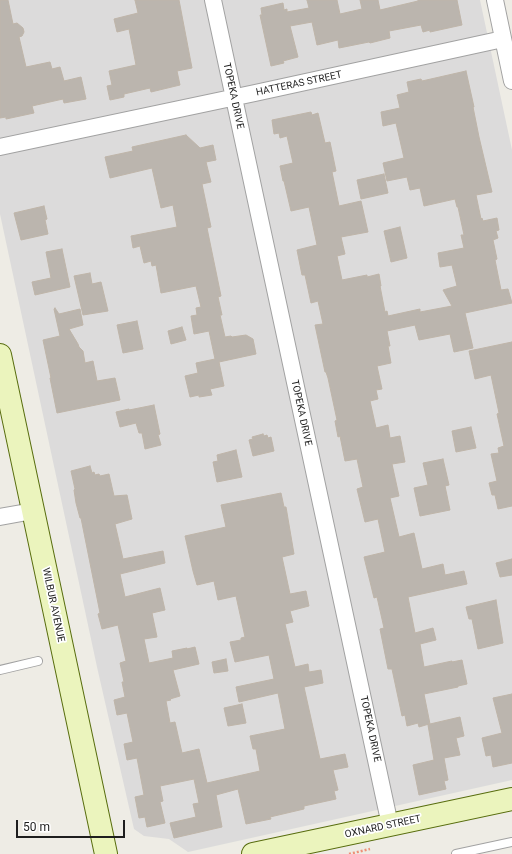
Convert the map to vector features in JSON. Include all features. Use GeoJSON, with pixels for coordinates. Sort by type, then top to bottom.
{"type":"FeatureCollection","features":[{"type":"Feature","properties":{"kind":"main road","name":"WILBUR AVENUE"},"geometry":{"type":"LineString","coordinates":[[0,355],[106,854]]}},
{"type":"Feature","properties":{"kind":"main road","name":"OXNARD STREET"},"geometry":{"type":"LineString","coordinates":[[254,854],[512,798]]}},
{"type":"Feature","properties":{"kind":"street","name":"TOPEKA DRIVE"},"geometry":{"type":"LineString","coordinates":[[213,0],[390,825]]}},
{"type":"Feature","properties":{"kind":"street"},"geometry":{"type":"LineString","coordinates":[[495,0],[512,82]]}},
{"type":"Feature","properties":{"kind":"street","name":"HATTERAS STREET"},"geometry":{"type":"LineString","coordinates":[[0,147],[234,98],[503,39]]}},
{"type":"Feature","properties":{"kind":"street"},"geometry":{"type":"LineString","coordinates":[[0,517],[33,511]]}},
{"type":"Feature","properties":{"kind":"lane"},"geometry":{"type":"LineString","coordinates":[[0,670],[38,661]]}},
{"type":"Feature","properties":{"kind":"lane"},"geometry":{"type":"LineString","coordinates":[[456,854],[512,842]]}},
{"type":"Feature","properties":{"kind":"shaded area"},"geometry":{"type":"Polygon","coordinates":[[[0,0],[480,0],[512,150],[512,780],[188,852],[169,839],[144,836],[134,829],[97,667],[0,214],[0,0]]]}},
{"type":"Feature","properties":{"kind":"building"},"geometry":{"type":"Polygon","coordinates":[[[0,0],[8,0],[13,24],[17,23],[23,28],[24,32],[22,36],[19,37],[26,67],[50,62],[52,69],[60,67],[64,81],[81,77],[86,99],[64,103],[63,99],[32,106],[34,113],[6,119],[6,117],[0,118],[0,0]]]}},
{"type":"Feature","properties":{"kind":"building"},"geometry":{"type":"Polygon","coordinates":[[[135,0],[179,0],[192,68],[177,71],[180,85],[151,92],[150,88],[124,94],[124,97],[110,100],[107,86],[112,85],[109,71],[136,65],[129,29],[117,32],[114,19],[138,13],[135,0]]]}},
{"type":"Feature","properties":{"kind":"building"},"geometry":{"type":"Polygon","coordinates":[[[307,0],[337,0],[340,14],[362,9],[360,0],[378,0],[380,10],[418,0],[457,0],[462,25],[430,32],[430,30],[423,32],[421,25],[389,31],[390,38],[339,48],[338,40],[317,45],[312,22],[290,26],[298,57],[283,61],[284,63],[271,66],[260,15],[262,15],[261,8],[283,3],[284,10],[287,9],[287,12],[309,8],[307,0]]]}},
{"type":"Feature","properties":{"kind":"building"},"geometry":{"type":"Polygon","coordinates":[[[466,71],[492,192],[476,195],[481,219],[482,218],[483,221],[497,218],[499,230],[496,231],[498,238],[493,240],[497,259],[495,260],[501,290],[508,289],[512,303],[465,313],[473,348],[454,352],[450,334],[419,340],[415,325],[387,331],[391,363],[377,366],[382,389],[376,390],[378,399],[370,401],[376,428],[388,425],[390,438],[400,436],[405,462],[392,464],[399,496],[390,498],[399,537],[414,533],[422,569],[443,564],[445,575],[464,571],[467,584],[408,597],[415,633],[433,628],[436,640],[420,644],[424,667],[462,660],[467,684],[424,694],[430,724],[460,717],[464,736],[456,738],[460,755],[444,758],[448,780],[444,781],[446,789],[419,795],[413,765],[434,760],[429,724],[419,727],[418,723],[407,726],[405,715],[402,716],[392,669],[388,669],[380,629],[384,628],[377,597],[374,598],[364,557],[385,552],[378,519],[365,522],[357,489],[363,487],[357,459],[345,461],[340,436],[338,437],[335,421],[337,420],[315,325],[323,324],[318,301],[311,303],[305,275],[302,275],[297,250],[317,245],[309,207],[291,211],[280,166],[293,163],[287,136],[280,138],[279,133],[274,134],[272,120],[311,112],[312,115],[318,113],[325,143],[330,142],[336,171],[332,172],[339,206],[361,201],[368,232],[341,237],[345,254],[337,256],[342,280],[379,274],[385,312],[387,311],[388,316],[420,309],[420,312],[452,306],[443,290],[457,286],[452,265],[440,267],[438,253],[464,248],[461,235],[464,235],[458,207],[455,199],[424,206],[420,188],[410,190],[407,177],[387,181],[383,163],[404,158],[396,123],[383,126],[381,112],[400,108],[397,95],[409,92],[407,82],[421,79],[422,81],[466,71]]]}},
{"type":"Feature","properties":{"kind":"building"},"geometry":{"type":"Polygon","coordinates":[[[186,135],[200,148],[213,145],[216,160],[206,162],[211,182],[202,184],[211,227],[207,228],[221,296],[218,297],[225,337],[246,335],[253,339],[256,354],[219,362],[224,386],[210,389],[212,395],[199,397],[199,395],[190,397],[185,376],[198,373],[196,363],[215,359],[209,331],[194,334],[191,316],[197,315],[196,308],[201,307],[196,286],[161,293],[156,265],[152,266],[151,261],[144,263],[140,246],[133,248],[131,236],[177,227],[173,205],[161,208],[152,168],[110,178],[105,157],[133,151],[132,147],[186,135]]]}},
{"type":"Feature","properties":{"kind":"building"},"geometry":{"type":"Polygon","coordinates":[[[384,174],[388,193],[361,199],[357,180],[384,174]]]}},
{"type":"Feature","properties":{"kind":"building"},"geometry":{"type":"Polygon","coordinates":[[[44,206],[48,234],[21,240],[14,213],[44,206]]]}},
{"type":"Feature","properties":{"kind":"building"},"geometry":{"type":"Polygon","coordinates":[[[400,227],[407,258],[391,262],[384,231],[400,227]]]}},
{"type":"Feature","properties":{"kind":"building"},"geometry":{"type":"Polygon","coordinates":[[[62,249],[70,287],[35,295],[32,282],[51,278],[46,252],[62,249]]]}},
{"type":"Feature","properties":{"kind":"building"},"geometry":{"type":"Polygon","coordinates":[[[90,273],[92,284],[101,282],[108,311],[83,315],[74,276],[90,273]]]}},
{"type":"Feature","properties":{"kind":"building"},"geometry":{"type":"Polygon","coordinates":[[[55,308],[59,314],[80,309],[83,325],[69,329],[79,347],[83,351],[85,363],[93,361],[97,381],[115,378],[120,400],[57,413],[43,340],[60,336],[55,308]]]}},
{"type":"Feature","properties":{"kind":"building"},"geometry":{"type":"Polygon","coordinates":[[[137,321],[143,349],[123,353],[117,325],[137,321]]]}},
{"type":"Feature","properties":{"kind":"building"},"geometry":{"type":"Polygon","coordinates":[[[182,327],[186,340],[171,344],[168,331],[182,327]]]}},
{"type":"Feature","properties":{"kind":"building"},"geometry":{"type":"Polygon","coordinates":[[[512,342],[512,506],[498,509],[495,495],[492,495],[489,483],[497,481],[491,454],[499,453],[498,448],[504,446],[497,414],[499,413],[491,375],[475,379],[469,351],[512,342]]]}},
{"type":"Feature","properties":{"kind":"building"},"geometry":{"type":"Polygon","coordinates":[[[154,405],[160,434],[158,435],[161,445],[145,449],[142,433],[139,433],[136,423],[120,427],[116,412],[154,405]]]}},
{"type":"Feature","properties":{"kind":"building"},"geometry":{"type":"Polygon","coordinates":[[[471,427],[476,448],[456,452],[452,431],[471,427]]]}},
{"type":"Feature","properties":{"kind":"building"},"geometry":{"type":"Polygon","coordinates":[[[263,434],[264,436],[267,435],[268,438],[271,437],[274,451],[253,456],[249,440],[253,439],[252,437],[263,434]]]}},
{"type":"Feature","properties":{"kind":"building"},"geometry":{"type":"Polygon","coordinates":[[[236,450],[242,477],[217,482],[213,462],[218,461],[217,455],[236,450]]]}},
{"type":"Feature","properties":{"kind":"building"},"geometry":{"type":"Polygon","coordinates":[[[443,459],[449,485],[445,486],[450,510],[420,516],[414,488],[428,485],[423,463],[443,459]]]}},
{"type":"Feature","properties":{"kind":"building"},"geometry":{"type":"Polygon","coordinates":[[[90,466],[92,473],[94,472],[95,475],[99,474],[100,476],[109,474],[114,496],[127,495],[132,519],[115,524],[123,559],[163,551],[165,563],[120,574],[125,597],[160,588],[165,610],[152,613],[157,637],[144,639],[149,663],[173,658],[172,651],[195,647],[199,664],[173,670],[180,696],[166,701],[170,723],[175,722],[182,753],[199,749],[207,783],[260,771],[256,749],[253,749],[250,736],[285,729],[278,693],[239,702],[236,687],[274,679],[269,655],[235,662],[230,642],[241,640],[241,638],[245,637],[236,596],[218,600],[214,581],[197,585],[185,536],[226,527],[221,505],[281,493],[284,507],[286,507],[294,554],[282,557],[290,594],[306,591],[309,606],[290,611],[293,622],[285,624],[295,667],[308,664],[309,672],[321,670],[323,683],[304,687],[320,759],[345,754],[348,767],[333,770],[338,790],[334,791],[336,799],[304,806],[304,809],[270,817],[271,819],[246,824],[238,789],[216,795],[222,827],[174,838],[170,823],[196,817],[193,804],[199,803],[194,779],[160,786],[163,801],[160,802],[165,823],[147,827],[145,817],[139,818],[135,797],[144,795],[137,758],[127,760],[124,744],[133,742],[127,713],[117,715],[114,700],[125,697],[120,663],[126,661],[118,625],[102,629],[81,518],[76,503],[71,471],[90,466]]]}},
{"type":"Feature","properties":{"kind":"building"},"geometry":{"type":"Polygon","coordinates":[[[512,559],[512,575],[500,577],[496,563],[512,559]]]}},
{"type":"Feature","properties":{"kind":"building"},"geometry":{"type":"Polygon","coordinates":[[[496,600],[503,643],[478,649],[472,619],[469,619],[466,607],[496,600]]]}},
{"type":"Feature","properties":{"kind":"building"},"geometry":{"type":"Polygon","coordinates":[[[226,659],[228,671],[214,673],[212,662],[226,659]]]}},
{"type":"Feature","properties":{"kind":"building"},"geometry":{"type":"Polygon","coordinates":[[[512,694],[512,763],[493,767],[491,755],[486,756],[482,738],[502,733],[493,698],[512,694]]]}},
{"type":"Feature","properties":{"kind":"building"},"geometry":{"type":"Polygon","coordinates":[[[242,704],[246,723],[228,726],[224,708],[242,704]]]}}]}
